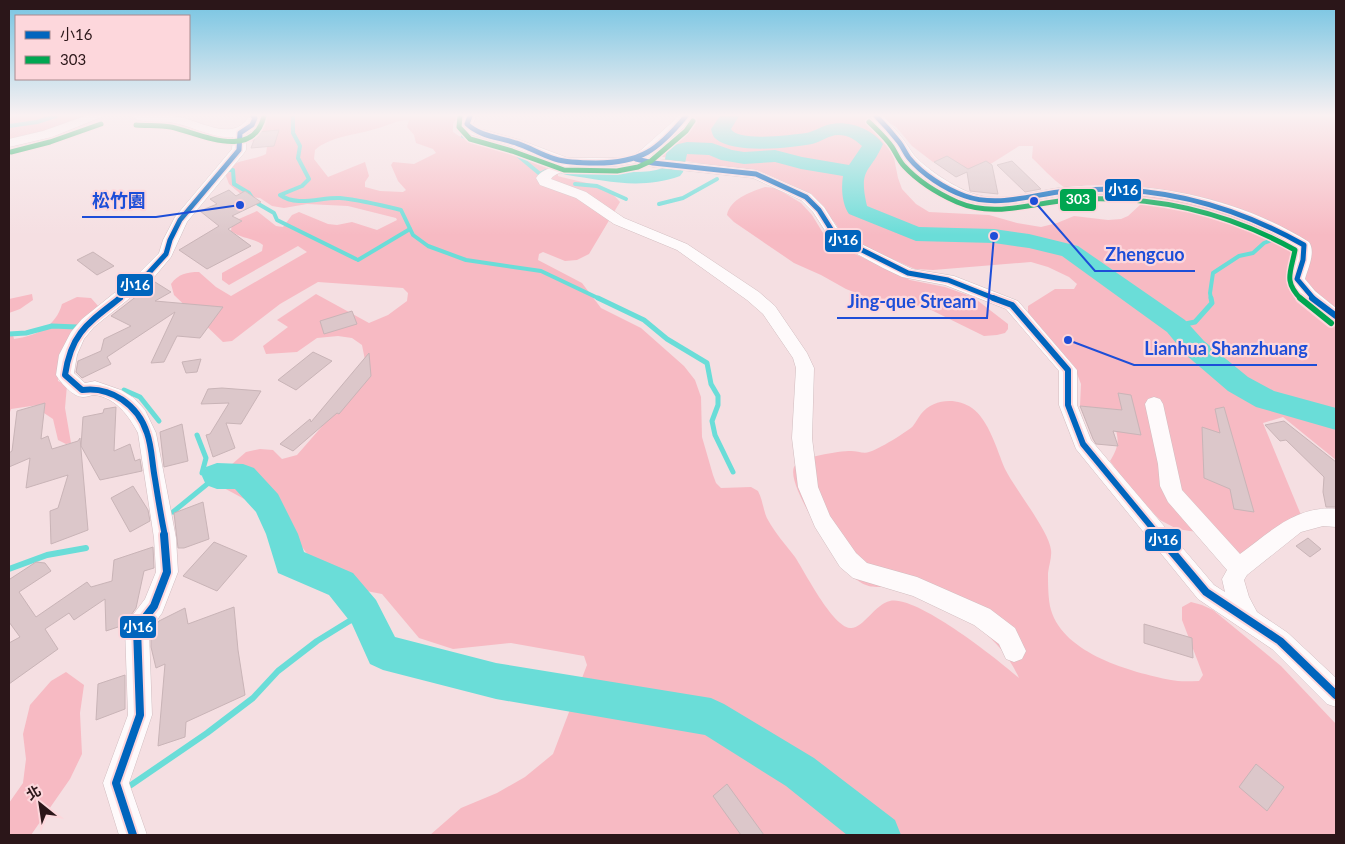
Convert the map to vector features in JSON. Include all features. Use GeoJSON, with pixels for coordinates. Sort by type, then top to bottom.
{"type":"FeatureCollection","features":[{"type":"Feature","properties":{"kind":"street"},"geometry":{"type":"LineString","coordinates":[[133,835],[116,783],[140,715],[137,628],[154,606],[167,572],[165,538],[147,433],[138,415],[128,403],[115,395],[95,388],[82,390],[65,375],[68,355],[77,336],[88,323],[145,277],[166,254],[170,240],[180,220],[208,189],[216,176],[234,155]]}},
{"type":"Feature","properties":{"kind":"street"},"geometry":{"type":"LineString","coordinates":[[548,155],[566,162],[617,162],[636,159],[653,163],[756,174],[806,196],[819,210],[836,237],[888,264],[908,273],[948,280],[1012,305],[1068,370],[1068,405],[1083,444],[1206,592],[1280,641],[1336,695]]}},
{"type":"Feature","properties":{"kind":"street"},"geometry":{"type":"LineString","coordinates":[[636,159],[641,155]]}},
{"type":"Feature","properties":{"kind":"street"},"geometry":{"type":"LineString","coordinates":[[907,155],[910,160],[965,196],[985,200],[1001,201],[1067,190],[1088,189],[1131,192],[1189,199],[1259,220],[1287,232],[1304,245],[1303,260],[1297,279],[1302,288],[1312,298],[1336,316]]}},
{"type":"Feature","properties":{"kind":"street"},"geometry":{"type":"LineString","coordinates":[[566,162],[562,168],[548,173],[544,178],[545,182],[581,195],[619,221],[682,247],[753,296],[769,310],[801,358],[805,368],[802,438],[808,487],[822,521],[848,560],[861,571],[917,587],[982,617],[1007,636],[1014,652]]}},
{"type":"Feature","properties":{"kind":"street"},"geometry":{"type":"LineString","coordinates":[[1154,404],[1168,464],[1170,486],[1175,496],[1240,568]]}},
{"type":"Feature","properties":{"kind":"street"},"geometry":{"type":"LineString","coordinates":[[1248,620],[1238,599],[1233,579],[1240,568],[1295,525],[1323,517],[1336,518]]}},
{"type":"Feature","properties":{"kind":"shaded area"},"geometry":{"type":"Polygon","coordinates":[[[314,155],[314,159],[328,177],[365,162],[369,176],[365,182],[365,187],[380,191],[403,192],[406,190],[398,181],[391,165],[393,162],[414,164],[431,155],[528,155],[558,169],[558,176],[592,184],[608,191],[620,202],[589,254],[577,260],[565,261],[543,252],[539,254],[538,260],[582,283],[601,308],[641,328],[684,366],[695,380],[701,397],[702,437],[716,483],[721,488],[751,487],[758,491],[766,517],[771,525],[795,557],[827,609],[843,625],[855,628],[884,603],[890,601],[902,602],[919,608],[957,630],[1019,678],[998,645],[968,621],[933,602],[915,595],[891,587],[865,585],[852,576],[827,545],[803,501],[794,479],[794,467],[803,460],[829,453],[851,451],[867,453],[873,451],[911,428],[921,414],[932,405],[945,401],[966,404],[978,413],[988,428],[1005,469],[1049,542],[1051,558],[1048,573],[1048,592],[1051,610],[1058,625],[1070,638],[1101,659],[1137,672],[1171,680],[1199,681],[1203,675],[1182,620],[1182,607],[1191,602],[1213,610],[1281,666],[1336,724],[1336,835],[430,835],[461,808],[497,793],[525,777],[553,754],[587,665],[584,656],[511,643],[453,649],[419,638],[382,594],[356,589],[331,578],[311,559],[284,523],[258,512],[248,501],[222,487],[231,465],[246,452],[260,449],[273,450],[282,459],[297,455],[352,392],[365,360],[362,345],[352,338],[338,336],[317,338],[297,352],[266,354],[263,346],[288,327],[277,320],[316,294],[369,323],[388,315],[407,301],[408,293],[403,288],[318,282],[280,304],[232,341],[223,342],[174,295],[171,284],[177,278],[187,273],[199,272],[216,287],[231,296],[307,252],[298,246],[229,285],[222,280],[222,273],[262,251],[263,245],[231,231],[232,222],[257,211],[276,226],[283,227],[292,215],[299,212],[328,224],[337,225],[352,222],[377,230],[397,220],[396,218],[348,206],[307,204],[284,208],[272,206],[260,198],[243,196],[229,184],[224,171],[234,164],[260,156],[314,155]]]}},
{"type":"Feature","properties":{"kind":"shaded area"},"geometry":{"type":"Polygon","coordinates":[[[654,155],[893,155],[902,189],[916,204],[929,212],[989,215],[1041,227],[1074,216],[1108,220],[1121,219],[1128,216],[1141,204],[1135,200],[1122,197],[1092,197],[1077,194],[1056,181],[1032,158],[1032,155],[1336,155],[1336,460],[1283,417],[1263,423],[1301,515],[1237,559],[1197,532],[1177,529],[1160,520],[1129,487],[1110,461],[1118,441],[1116,429],[1107,409],[1080,406],[1081,384],[1074,366],[1028,315],[1028,306],[1055,289],[1074,289],[1077,284],[1069,277],[1048,267],[1031,262],[933,270],[915,269],[842,234],[835,223],[810,196],[721,167],[654,155]]]}},
{"type":"Feature","properties":{"kind":"shaded area"},"geometry":{"type":"Polygon","coordinates":[[[924,155],[1004,155],[981,170],[964,171],[933,162],[924,155]]]}},
{"type":"Feature","properties":{"kind":"shaded area"},"geometry":{"type":"Polygon","coordinates":[[[765,187],[776,188],[801,203],[812,215],[823,233],[836,245],[910,280],[945,287],[973,297],[1008,324],[1008,329],[1005,333],[984,336],[923,306],[899,305],[871,299],[846,289],[794,263],[734,222],[727,215],[729,209],[737,200],[765,187]]]}},
{"type":"Feature","properties":{"kind":"shaded area"},"geometry":{"type":"Polygon","coordinates":[[[32,294],[33,300],[20,309],[9,313],[9,299],[32,294]]]}},
{"type":"Feature","properties":{"kind":"shaded area"},"geometry":{"type":"Polygon","coordinates":[[[77,297],[91,298],[99,307],[72,330],[65,344],[59,367],[58,381],[67,385],[65,408],[71,443],[66,444],[58,440],[53,419],[44,413],[45,404],[11,409],[9,415],[9,333],[13,335],[14,339],[22,338],[44,329],[55,318],[62,304],[77,297]]]}},
{"type":"Feature","properties":{"kind":"shaded area"},"geometry":{"type":"Polygon","coordinates":[[[66,672],[84,685],[80,713],[82,754],[70,779],[31,835],[9,835],[9,803],[23,783],[26,759],[23,734],[30,705],[51,681],[66,672]]]}},
{"type":"Feature","properties":{"kind":"building"},"geometry":{"type":"Polygon","coordinates":[[[947,156],[968,169],[986,161],[992,165],[998,194],[970,191],[967,172],[956,177],[934,162],[947,156]]]}},
{"type":"Feature","properties":{"kind":"building"},"geometry":{"type":"Polygon","coordinates":[[[1012,161],[1041,189],[1025,192],[997,165],[1012,161]]]}},
{"type":"Feature","properties":{"kind":"building"},"geometry":{"type":"Polygon","coordinates":[[[229,190],[236,196],[245,191],[261,202],[232,216],[242,221],[228,229],[251,246],[207,269],[179,250],[219,226],[200,211],[217,204],[210,199],[229,190]]]}},
{"type":"Feature","properties":{"kind":"building"},"geometry":{"type":"Polygon","coordinates":[[[93,252],[114,266],[97,275],[77,260],[93,252]]]}},
{"type":"Feature","properties":{"kind":"building"},"geometry":{"type":"Polygon","coordinates":[[[155,282],[171,292],[155,301],[223,307],[200,338],[177,336],[164,362],[151,363],[175,312],[107,357],[111,364],[82,378],[76,372],[78,361],[101,351],[104,339],[131,326],[111,316],[155,282]]]}},
{"type":"Feature","properties":{"kind":"building"},"geometry":{"type":"Polygon","coordinates":[[[352,311],[357,324],[324,334],[320,321],[352,311]]]}},
{"type":"Feature","properties":{"kind":"building"},"geometry":{"type":"Polygon","coordinates":[[[313,352],[332,361],[296,390],[278,380],[313,352]]]}},
{"type":"Feature","properties":{"kind":"building"},"geometry":{"type":"Polygon","coordinates":[[[369,353],[371,376],[339,414],[337,413],[293,451],[280,444],[310,419],[311,422],[369,353]]]}},
{"type":"Feature","properties":{"kind":"building"},"geometry":{"type":"Polygon","coordinates":[[[201,359],[197,372],[186,373],[182,362],[201,359]]]}},
{"type":"Feature","properties":{"kind":"building"},"geometry":{"type":"Polygon","coordinates":[[[222,388],[261,391],[241,424],[226,423],[235,448],[213,457],[206,435],[210,434],[229,403],[201,404],[208,389],[222,388]]]}},
{"type":"Feature","properties":{"kind":"building"},"geometry":{"type":"Polygon","coordinates":[[[1118,393],[1131,395],[1141,435],[1113,431],[1118,446],[1096,444],[1080,406],[1122,410],[1118,393]]]}},
{"type":"Feature","properties":{"kind":"building"},"geometry":{"type":"Polygon","coordinates":[[[45,403],[41,439],[48,436],[52,449],[78,441],[80,438],[88,530],[51,544],[50,511],[58,508],[68,475],[26,488],[30,458],[9,467],[9,453],[12,451],[17,411],[45,403]]]}},
{"type":"Feature","properties":{"kind":"building"},"geometry":{"type":"Polygon","coordinates":[[[116,407],[114,451],[130,444],[135,461],[140,459],[142,471],[100,480],[81,446],[83,417],[103,413],[104,409],[116,407]]]}},
{"type":"Feature","properties":{"kind":"building"},"geometry":{"type":"Polygon","coordinates":[[[1224,407],[1254,512],[1234,509],[1230,489],[1204,478],[1202,427],[1220,433],[1215,409],[1224,407]]]}},
{"type":"Feature","properties":{"kind":"building"},"geometry":{"type":"Polygon","coordinates":[[[1284,421],[1336,462],[1336,507],[1326,507],[1323,492],[1324,477],[1286,440],[1280,441],[1265,425],[1284,421]]]}},
{"type":"Feature","properties":{"kind":"building"},"geometry":{"type":"Polygon","coordinates":[[[182,424],[188,461],[164,467],[160,432],[182,424]]]}},
{"type":"Feature","properties":{"kind":"building"},"geometry":{"type":"Polygon","coordinates":[[[133,486],[148,510],[150,521],[130,532],[111,498],[133,486]]]}},
{"type":"Feature","properties":{"kind":"building"},"geometry":{"type":"Polygon","coordinates":[[[203,502],[209,539],[184,548],[178,548],[174,513],[203,502]]]}},
{"type":"Feature","properties":{"kind":"building"},"geometry":{"type":"Polygon","coordinates":[[[1308,538],[1321,549],[1310,557],[1296,546],[1308,538]]]}},
{"type":"Feature","properties":{"kind":"building"},"geometry":{"type":"Polygon","coordinates":[[[214,542],[247,556],[217,591],[183,576],[214,542]]]}},
{"type":"Feature","properties":{"kind":"building"},"geometry":{"type":"Polygon","coordinates":[[[153,547],[154,568],[144,571],[136,608],[124,625],[106,631],[105,599],[74,620],[69,613],[45,629],[58,649],[9,684],[9,643],[20,637],[9,622],[9,576],[10,579],[36,562],[45,563],[51,571],[19,592],[36,617],[87,582],[91,587],[112,581],[114,560],[153,547]]]}},
{"type":"Feature","properties":{"kind":"building"},"geometry":{"type":"Polygon","coordinates":[[[234,607],[245,695],[186,722],[185,737],[158,746],[165,664],[156,668],[151,647],[151,632],[159,621],[185,608],[188,624],[234,607]]]}},
{"type":"Feature","properties":{"kind":"building"},"geometry":{"type":"Polygon","coordinates":[[[1144,624],[1192,638],[1193,658],[1144,643],[1144,624]]]}},
{"type":"Feature","properties":{"kind":"building"},"geometry":{"type":"Polygon","coordinates":[[[125,675],[125,709],[96,720],[98,684],[125,675]]]}},
{"type":"Feature","properties":{"kind":"building"},"geometry":{"type":"Polygon","coordinates":[[[1256,764],[1284,787],[1267,811],[1239,787],[1256,764]]]}},
{"type":"Feature","properties":{"kind":"building"},"geometry":{"type":"Polygon","coordinates":[[[727,784],[764,835],[741,835],[713,796],[727,784]]]}},
{"type":"Feature","properties":{"kind":"waterway"},"geometry":{"type":"LineString","coordinates":[[298,155],[309,179],[302,186],[280,195],[287,199],[309,201],[340,198],[401,210],[413,235],[428,246],[466,260],[541,271],[600,299]]}},
{"type":"Feature","properties":{"kind":"waterway"},"geometry":{"type":"LineString","coordinates":[[518,155],[540,174],[546,171]]}},
{"type":"Feature","properties":{"kind":"waterway"},"geometry":{"type":"LineString","coordinates":[[531,155],[556,166]]}},
{"type":"Feature","properties":{"kind":"waterway"},"geometry":{"type":"LineString","coordinates":[[567,169],[621,177],[648,178],[673,172],[676,155]]}},
{"type":"Feature","properties":{"kind":"waterway"},"geometry":{"type":"LineString","coordinates":[[727,155],[744,158],[775,156],[801,163],[855,172]]}},
{"type":"Feature","properties":{"kind":"waterway"},"geometry":{"type":"LineString","coordinates":[[866,155],[857,168],[853,181],[857,209],[916,234],[994,236],[1029,241],[1070,251],[1176,326],[1195,348],[1238,384],[1266,399],[1336,419]]}},
{"type":"Feature","properties":{"kind":"waterway"},"geometry":{"type":"LineString","coordinates":[[227,170],[233,170],[234,184],[249,193],[255,202],[274,213],[277,220],[356,259]]}},
{"type":"Feature","properties":{"kind":"waterway"},"geometry":{"type":"LineString","coordinates":[[659,204],[683,198],[717,179]]}},
{"type":"Feature","properties":{"kind":"waterway"},"geometry":{"type":"LineString","coordinates":[[575,184],[597,186],[626,199]]}},
{"type":"Feature","properties":{"kind":"waterway"},"geometry":{"type":"LineString","coordinates":[[358,260],[410,229]]}},
{"type":"Feature","properties":{"kind":"waterway"},"geometry":{"type":"LineString","coordinates":[[1211,299],[1213,273],[1239,256],[1253,253],[1264,243],[1279,237]]}},
{"type":"Feature","properties":{"kind":"waterway"},"geometry":{"type":"LineString","coordinates":[[598,298],[644,320],[667,339],[707,363],[711,384],[718,396],[718,405],[712,421],[715,435],[733,472]]}},
{"type":"Feature","properties":{"kind":"waterway"},"geometry":{"type":"LineString","coordinates":[[1176,326],[1195,322],[1212,303],[1211,298]]}},
{"type":"Feature","properties":{"kind":"waterway"},"geometry":{"type":"LineString","coordinates":[[9,334],[26,333],[52,326],[77,327]]}},
{"type":"Feature","properties":{"kind":"waterway"},"geometry":{"type":"LineString","coordinates":[[124,390],[140,397],[159,421]]}},
{"type":"Feature","properties":{"kind":"waterway"},"geometry":{"type":"LineString","coordinates":[[173,512],[217,476],[202,473],[206,458],[197,435]]}},
{"type":"Feature","properties":{"kind":"waterway"},"geometry":{"type":"LineString","coordinates":[[217,476],[243,477],[267,503],[282,534],[290,562],[341,584],[364,612],[383,652],[496,681],[711,717],[800,772],[880,835]]}},
{"type":"Feature","properties":{"kind":"waterway"},"geometry":{"type":"LineString","coordinates":[[9,569],[47,555],[86,548]]}},
{"type":"Feature","properties":{"kind":"waterway"},"geometry":{"type":"LineString","coordinates":[[131,785],[207,733],[253,698],[278,671],[317,641],[364,612]]}},
{"type":"Feature","properties":{"kind":"transit line","name":"小16"},"geometry":{"type":"LineString","coordinates":[[133,835],[116,783],[140,715],[137,628],[154,606],[167,572],[165,538],[147,433],[138,415],[128,403],[115,395],[95,388],[82,390],[65,375],[68,355],[77,336],[88,323],[145,277],[166,254],[170,240],[180,220],[234,155]]}},
{"type":"Feature","properties":{"kind":"transit line","name":"303"},"geometry":{"type":"LineString","coordinates":[[524,155],[564,170],[617,171],[638,167],[658,155]]}},
{"type":"Feature","properties":{"kind":"transit line","name":"小16"},"geometry":{"type":"LineString","coordinates":[[544,155],[573,163],[622,162],[643,155]]}},
{"type":"Feature","properties":{"kind":"transit line","name":"303"},"geometry":{"type":"LineString","coordinates":[[897,155],[910,172],[941,194],[957,202],[978,208],[991,210],[1017,208],[1056,201],[1098,198],[1128,199],[1186,207],[1215,214],[1243,224],[1295,250],[1289,283],[1305,303],[1331,323]]}},
{"type":"Feature","properties":{"kind":"transit line","name":"小16"},"geometry":{"type":"LineString","coordinates":[[907,155],[936,180],[952,190],[978,200],[1017,200],[1067,191],[1128,190],[1190,199],[1249,217],[1304,245],[1303,260],[1297,279],[1309,295],[1336,316]]}},
{"type":"Feature","properties":{"kind":"transit line","name":"小16"},"geometry":{"type":"LineString","coordinates":[[636,159],[653,163],[756,174],[806,197],[819,210],[836,237],[908,273],[948,280],[1012,305],[1068,370],[1068,405],[1083,444],[1206,592],[1280,641],[1336,695]]}},
{"type":"Feature","properties":{"kind":"place","name":"Zhengcuo"},"geometry":{"type":"Point","coordinates":[1034,201]}},
{"type":"Feature","properties":{"kind":"place","name":"松竹園"},"geometry":{"type":"Point","coordinates":[240,205]}},
{"type":"Feature","properties":{"kind":"place","name":"Jing-que Stream"},"geometry":{"type":"Point","coordinates":[994,236]}},
{"type":"Feature","properties":{"kind":"place","name":"Lianhua Shanzhuang"},"geometry":{"type":"Point","coordinates":[1068,340]}}]}
